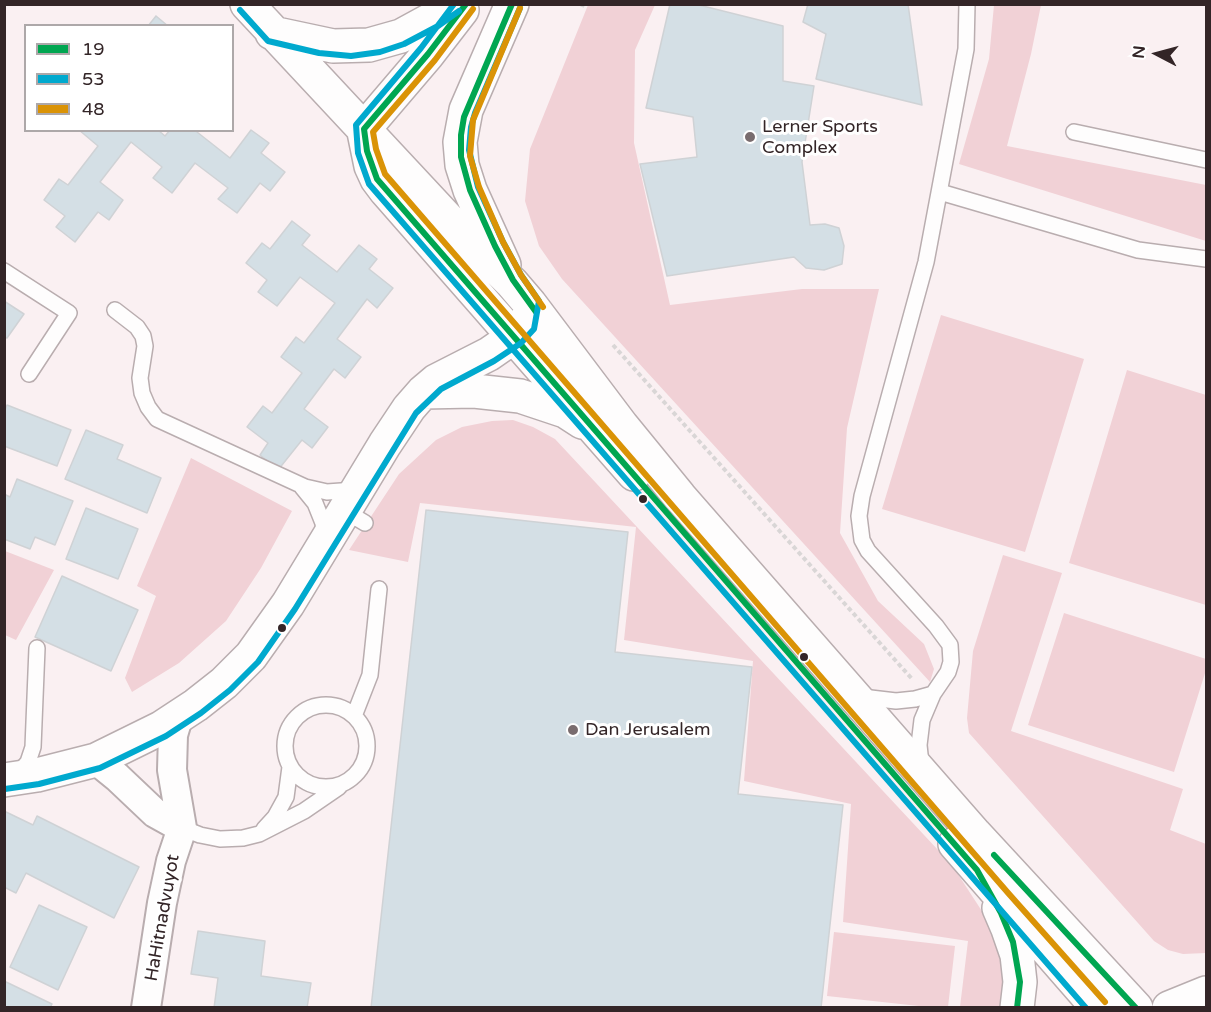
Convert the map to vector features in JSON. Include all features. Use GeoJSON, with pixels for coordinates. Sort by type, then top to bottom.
{"type":"FeatureCollection","features":[{"type":"Feature","properties":{"kind":"street"},"geometry":{"type":"LineString","coordinates":[[247,4],[530,304]]}},
{"type":"Feature","properties":{"kind":"street"},"geometry":{"type":"LineString","coordinates":[[272,33],[333,46],[369,45],[401,36],[454,4]]}},
{"type":"Feature","properties":{"kind":"street"},"geometry":{"type":"LineString","coordinates":[[466,4],[428,54],[364,129],[367,151],[377,179],[1098,1008]]}},
{"type":"Feature","properties":{"kind":"street"},"geometry":{"type":"LineString","coordinates":[[512,4],[466,110],[460,150],[470,190],[513,280],[622,426],[680,497],[926,779],[1029,894],[1136,1008]]}},
{"type":"Feature","properties":{"kind":"street"},"geometry":{"type":"LineString","coordinates":[[9,779],[83,764],[143,738],[178,718],[224,683],[251,656],[288,604],[325,544],[356,508],[395,427],[423,392],[436,381],[489,354],[515,336],[526,324],[530,304]]}},
{"type":"Feature","properties":{"kind":"street"},"geometry":{"type":"LineString","coordinates":[[423,392],[492,393],[534,400],[565,411],[580,420],[606,443]]}},
{"type":"Feature","properties":{"kind":"street","name":"HaHitnadvuyot"},"geometry":{"type":"LineString","coordinates":[[146,1008],[162,903],[171,861],[182,828],[172,770],[172,743],[178,718]]}},
{"type":"Feature","properties":{"kind":"street"},"geometry":{"type":"LineString","coordinates":[[83,764],[112,772],[155,813],[182,828]]}},
{"type":"Feature","properties":{"kind":"street"},"geometry":{"type":"LineString","coordinates":[[977,870],[1001,913],[1013,942],[1020,982],[1017,1008]]}},
{"type":"Feature","properties":{"kind":"street"},"geometry":{"type":"LineString","coordinates":[[1168,1008],[1206,993]]}},
{"type":"Feature","properties":{"kind":"lane"},"geometry":{"type":"LineString","coordinates":[[850,693],[867,698],[896,701],[915,699],[948,672],[951,662],[950,645],[936,626],[868,551],[862,540],[859,516],[862,496],[926,262],[966,49],[967,4]]}},
{"type":"Feature","properties":{"kind":"lane"},"geometry":{"type":"LineString","coordinates":[[1074,132],[1206,160]]}},
{"type":"Feature","properties":{"kind":"lane"},"geometry":{"type":"LineString","coordinates":[[940,192],[1138,250],[1206,259]]}},
{"type":"Feature","properties":{"kind":"lane"},"geometry":{"type":"LineString","coordinates":[[4,270],[69,313],[29,374]]}},
{"type":"Feature","properties":{"kind":"lane"},"geometry":{"type":"LineString","coordinates":[[115,310],[137,327],[143,336],[145,346],[140,378],[142,393],[157,419],[300,485],[327,492],[356,508]]}},
{"type":"Feature","properties":{"kind":"lane"},"geometry":{"type":"LineString","coordinates":[[300,485],[315,503],[321,516],[325,544]]}},
{"type":"Feature","properties":{"kind":"lane"},"geometry":{"type":"LineString","coordinates":[[354,716],[370,675],[379,589]]}},
{"type":"Feature","properties":{"kind":"lane"},"geometry":{"type":"LineString","coordinates":[[9,779],[28,762],[35,738],[37,648]]}},
{"type":"Feature","properties":{"kind":"lane"},"geometry":{"type":"LineString","coordinates":[[926,691],[925,711],[919,738],[921,761],[926,779]]}},
{"type":"Feature","properties":{"kind":"lane"},"geometry":{"type":"LineString","coordinates":[[182,828],[200,835],[220,838],[243,838],[259,834],[304,811],[344,783],[355,775],[363,764],[367,752],[362,726],[354,716],[337,706],[318,705],[305,709],[295,717],[284,741],[285,754],[290,767],[302,780],[320,787],[332,787],[344,783]]}},
{"type":"Feature","properties":{"kind":"lane"},"geometry":{"type":"LineString","coordinates":[[35,738],[48,758],[61,765],[83,764]]}},
{"type":"Feature","properties":{"kind":"lane"},"geometry":{"type":"LineString","coordinates":[[259,834],[275,817],[286,797],[290,767]]}},
{"type":"Feature","properties":{"kind":"path"},"geometry":{"type":"LineString","coordinates":[[613,345],[926,691]]}},
{"type":"Feature","properties":{"kind":"shaded area"},"geometry":{"type":"Polygon","coordinates":[[[588,5],[655,5],[635,50],[634,143],[670,305],[802,289],[879,289],[847,428],[840,533],[878,601],[924,644],[934,669],[930,682],[562,279],[539,246],[525,201],[530,149],[588,5]]]}},
{"type":"Feature","properties":{"kind":"shaded area"},"geometry":{"type":"Polygon","coordinates":[[[994,5],[1041,5],[1007,146],[1206,185],[1206,241],[959,164],[989,59],[994,5]]]}},
{"type":"Feature","properties":{"kind":"shaded area"},"geometry":{"type":"Polygon","coordinates":[[[941,315],[1084,359],[1025,552],[882,509],[941,315]]]}},
{"type":"Feature","properties":{"kind":"shaded area"},"geometry":{"type":"Polygon","coordinates":[[[1127,370],[1206,395],[1206,605],[1069,563],[1127,370]]]}},
{"type":"Feature","properties":{"kind":"shaded area"},"geometry":{"type":"Polygon","coordinates":[[[513,420],[533,427],[555,439],[952,865],[989,922],[1006,960],[1003,1007],[960,1007],[968,941],[843,922],[851,804],[744,781],[753,661],[624,640],[636,527],[420,503],[408,562],[349,550],[399,474],[436,440],[462,427],[492,421],[513,420]]]}},
{"type":"Feature","properties":{"kind":"shaded area"},"geometry":{"type":"Polygon","coordinates":[[[191,458],[292,511],[261,568],[226,621],[179,663],[132,692],[125,678],[156,596],[137,586],[191,458]]]}},
{"type":"Feature","properties":{"kind":"shaded area"},"geometry":{"type":"Polygon","coordinates":[[[5,551],[54,570],[16,640],[5,635],[5,551]]]}},
{"type":"Feature","properties":{"kind":"shaded area"},"geometry":{"type":"Polygon","coordinates":[[[1003,555],[1062,573],[1011,731],[1183,789],[1170,830],[1206,844],[1206,953],[1183,954],[1168,950],[1154,941],[969,733],[967,718],[973,651],[1003,555]]]}},
{"type":"Feature","properties":{"kind":"shaded area"},"geometry":{"type":"Polygon","coordinates":[[[1064,613],[1206,659],[1206,670],[1174,772],[1028,725],[1064,613]]]}},
{"type":"Feature","properties":{"kind":"shaded area"},"geometry":{"type":"Polygon","coordinates":[[[834,932],[955,946],[948,1007],[928,1007],[827,996],[834,932]]]}},
{"type":"Feature","properties":{"kind":"building","name":"Lerner Sports Complex"},"geometry":{"type":"Polygon","coordinates":[[[670,4],[695,4],[783,26],[783,81],[814,86],[802,162],[810,225],[825,224],[839,228],[844,246],[842,264],[824,270],[806,268],[794,257],[667,276],[640,164],[697,157],[693,117],[646,108],[670,4]]]}},
{"type":"Feature","properties":{"kind":"building"},"geometry":{"type":"Polygon","coordinates":[[[808,4],[908,4],[922,105],[816,79],[826,34],[803,22],[808,4]]]}},
{"type":"Feature","properties":{"kind":"building"},"geometry":{"type":"Polygon","coordinates":[[[156,16],[166,24],[150,24],[156,16]]]}},
{"type":"Feature","properties":{"kind":"building"},"geometry":{"type":"Polygon","coordinates":[[[251,130],[269,143],[261,153],[285,172],[270,191],[260,183],[237,213],[218,199],[228,188],[195,163],[172,193],[153,178],[162,167],[131,142],[100,182],[123,200],[109,220],[98,212],[75,242],[56,227],[65,216],[44,200],[59,179],[68,185],[98,146],[81,132],[160,132],[165,136],[168,132],[197,132],[230,158],[251,130]]]}},
{"type":"Feature","properties":{"kind":"building"},"geometry":{"type":"Polygon","coordinates":[[[292,221],[310,235],[302,245],[337,272],[359,245],[377,259],[369,269],[393,288],[377,308],[367,299],[337,339],[361,357],[345,378],[334,369],[304,409],[328,427],[312,448],[302,440],[278,470],[260,455],[268,443],[247,427],[263,406],[272,413],[302,373],[281,357],[296,337],[304,343],[335,303],[300,277],[277,306],[258,292],[267,280],[246,263],[262,243],[270,249],[292,221]]]}},
{"type":"Feature","properties":{"kind":"building"},"geometry":{"type":"Polygon","coordinates":[[[4,301],[24,314],[7,338],[4,337],[4,301]]]}},
{"type":"Feature","properties":{"kind":"building"},"geometry":{"type":"Polygon","coordinates":[[[7,405],[71,430],[57,466],[4,446],[4,412],[7,405]]]}},
{"type":"Feature","properties":{"kind":"building"},"geometry":{"type":"Polygon","coordinates":[[[86,430],[123,445],[117,459],[161,478],[147,513],[65,479],[86,430]]]}},
{"type":"Feature","properties":{"kind":"building"},"geometry":{"type":"Polygon","coordinates":[[[17,479],[73,501],[55,545],[35,537],[30,549],[4,539],[4,494],[10,497],[17,479]]]}},
{"type":"Feature","properties":{"kind":"building"},"geometry":{"type":"Polygon","coordinates":[[[86,508],[138,529],[118,579],[66,559],[86,508]]]}},
{"type":"Feature","properties":{"kind":"building","name":"Dan Jerusalem"},"geometry":{"type":"Polygon","coordinates":[[[426,510],[628,532],[615,652],[752,667],[738,794],[843,805],[821,1008],[371,1008],[426,510]]]}},
{"type":"Feature","properties":{"kind":"building"},"geometry":{"type":"Polygon","coordinates":[[[62,576],[138,610],[111,671],[35,637],[62,576]]]}},
{"type":"Feature","properties":{"kind":"building"},"geometry":{"type":"Polygon","coordinates":[[[4,811],[33,825],[37,816],[139,867],[114,918],[26,873],[16,893],[4,887],[4,811]]]}},
{"type":"Feature","properties":{"kind":"building"},"geometry":{"type":"Polygon","coordinates":[[[39,905],[87,927],[58,990],[10,967],[39,905]]]}},
{"type":"Feature","properties":{"kind":"building"},"geometry":{"type":"Polygon","coordinates":[[[198,931],[265,941],[261,976],[311,983],[307,1008],[214,1008],[218,978],[191,974],[198,931]]]}},
{"type":"Feature","properties":{"kind":"building"},"geometry":{"type":"Polygon","coordinates":[[[4,981],[52,1004],[50,1008],[4,1008],[4,981]]]}},
{"type":"Feature","properties":{"kind":"transit line","name":"53"},"geometry":{"type":"LineString","coordinates":[[454,4],[421,48],[356,125],[358,153],[369,184],[1086,1008]]}},
{"type":"Feature","properties":{"kind":"transit line","name":"19"},"geometry":{"type":"LineString","coordinates":[[466,4],[428,54],[364,129],[367,151],[377,179],[977,870],[1001,913],[1013,942],[1020,982],[1017,1008]]}},
{"type":"Feature","properties":{"kind":"transit line","name":"19"},"geometry":{"type":"LineString","coordinates":[[512,4],[464,117],[461,157],[470,190],[495,246],[513,280],[536,312]]}},
{"type":"Feature","properties":{"kind":"transit line","name":"53"},"geometry":{"type":"LineString","coordinates":[[5,789],[39,784],[100,768],[166,736],[230,690],[258,662],[295,609],[416,413],[441,389],[494,361],[521,343],[534,329],[539,301],[521,275],[503,242],[478,187],[469,150],[475,113],[520,8]]}},
{"type":"Feature","properties":{"kind":"transit line","name":"48"},"geometry":{"type":"LineString","coordinates":[[520,8],[473,120],[470,156],[479,187],[503,242],[521,275],[543,307]]}},
{"type":"Feature","properties":{"kind":"transit line","name":"48"},"geometry":{"type":"LineString","coordinates":[[473,9],[435,60],[373,132],[385,174],[1105,1002]]}},
{"type":"Feature","properties":{"kind":"transit line","name":"53"},"geometry":{"type":"LineString","coordinates":[[240,10],[268,41],[319,53],[351,56],[380,52],[404,44],[438,26],[459,11]]}},
{"type":"Feature","properties":{"kind":"transit line","name":"19"},"geometry":{"type":"LineString","coordinates":[[994,855],[1136,1008]]}},
{"type":"Feature","properties":{"kind":"place","name":"Lerner Sports Complex"},"geometry":{"type":"Point","coordinates":[750,137]}},
{"type":"Feature","properties":{"kind":"place","name":"Dan Jerusalem"},"geometry":{"type":"Point","coordinates":[573,730]}}]}
